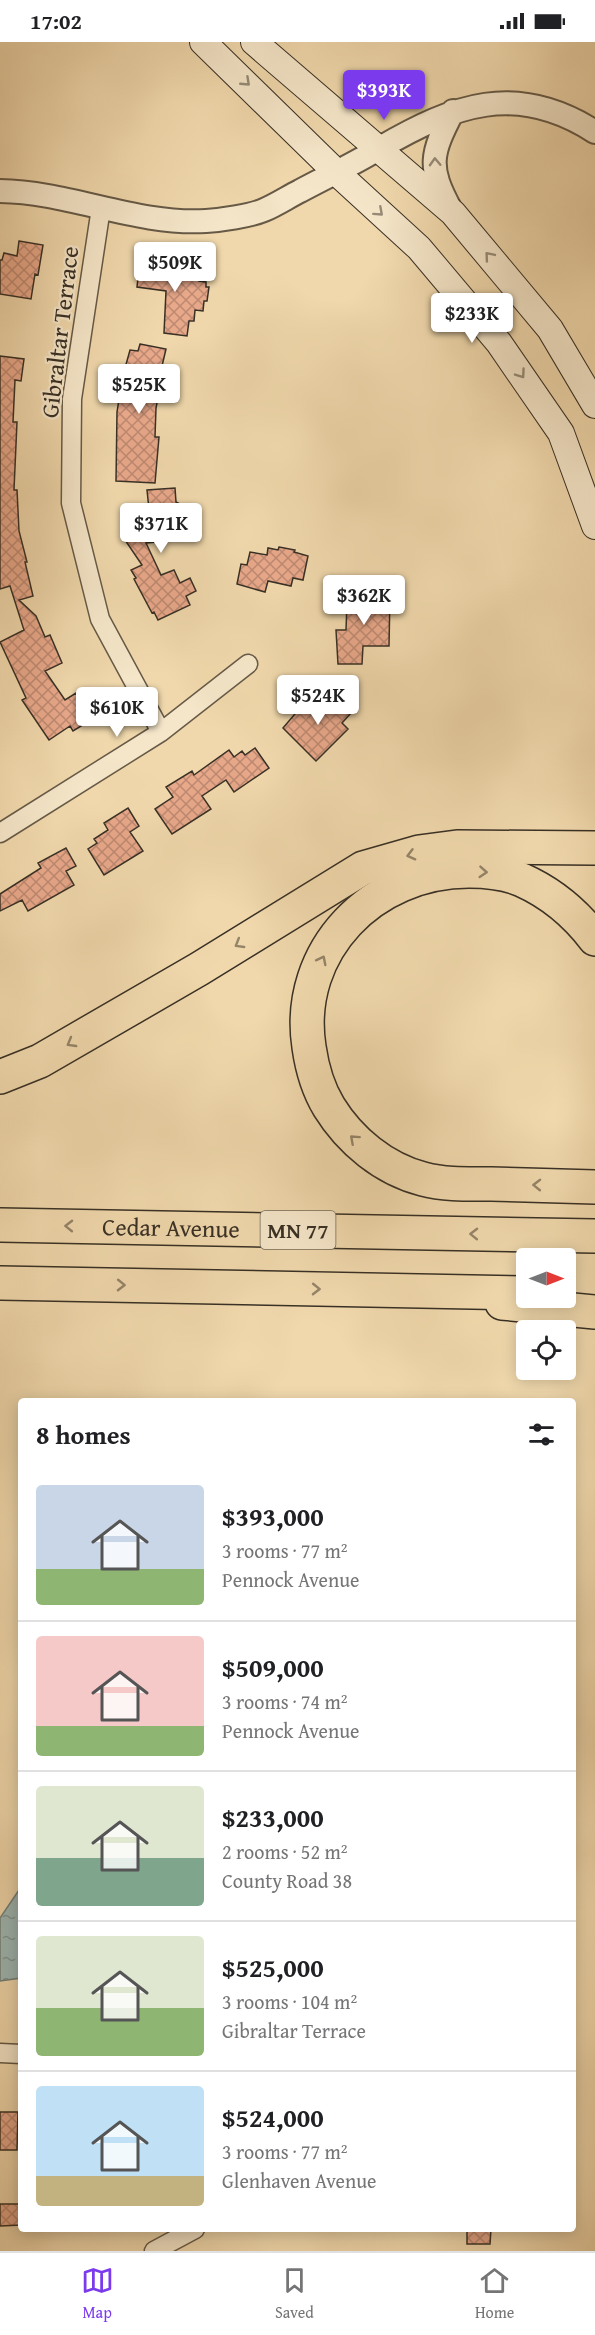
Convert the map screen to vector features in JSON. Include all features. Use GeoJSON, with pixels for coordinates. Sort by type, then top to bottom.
{"type":"FeatureCollection","features":[{"type":"Feature","properties":{"kind":"highway"},"geometry":{"type":"LineString","coordinates":[[0,1077],[40,1061],[199,969],[363,868],[419,852],[457,847],[595,848]]}},
{"type":"Feature","properties":{"kind":"highway"},"geometry":{"type":"LineString","coordinates":[[595,939],[572,913],[548,894],[521,879],[486,871],[454,871],[425,876],[387,891],[360,910],[336,935],[319,962],[310,993],[306,1028],[311,1062],[322,1095],[342,1128],[369,1153],[395,1169],[424,1180],[454,1184],[595,1186]]}},
{"type":"Feature","properties":{"kind":"highway","name":"Cedar Avenue"},"geometry":{"type":"LineString","coordinates":[[0,1225],[595,1236]]}},
{"type":"Feature","properties":{"kind":"highway"},"geometry":{"type":"LineString","coordinates":[[0,1283],[516,1293]]}},
{"type":"Feature","properties":{"kind":"highway"},"geometry":{"type":"LineString","coordinates":[[378,1290],[595,1312]]}},
{"type":"Feature","properties":{"kind":"highway"},"geometry":{"type":"LineString","coordinates":[[576,1294],[595,1295]]}},
{"type":"Feature","properties":{"kind":"main road"},"geometry":{"type":"LineString","coordinates":[[203,42],[336,172],[419,248],[500,343],[561,433],[595,525]]}},
{"type":"Feature","properties":{"kind":"main road"},"geometry":{"type":"LineString","coordinates":[[254,42],[453,213],[550,329],[595,405]]}},
{"type":"Feature","properties":{"kind":"street"},"geometry":{"type":"LineString","coordinates":[[0,191],[27,191],[157,220],[206,221],[262,211],[380,149],[398,137],[453,111],[476,105],[499,103],[543,107],[564,115],[595,132]]}},
{"type":"Feature","properties":{"kind":"street"},"geometry":{"type":"LineString","coordinates":[[453,111],[436,146],[434,158],[438,187],[453,213]]}},
{"type":"Feature","properties":{"kind":"street","name":"Gibraltar Terrace"},"geometry":{"type":"LineString","coordinates":[[101,208],[72,399],[71,503],[100,619],[161,732]]}},
{"type":"Feature","properties":{"kind":"street"},"geometry":{"type":"LineString","coordinates":[[0,833],[161,732],[248,664]]}},
{"type":"Feature","properties":{"kind":"street"},"geometry":{"type":"LineString","coordinates":[[0,2053],[18,2054]]}},
{"type":"Feature","properties":{"kind":"street"},"geometry":{"type":"LineString","coordinates":[[154,2251],[189,2232]]}},
{"type":"Feature","properties":{"kind":"water"},"geometry":{"type":"Polygon","coordinates":[[[18,1891],[18,1978],[0,1981],[0,1918],[18,1891]]]}},
{"type":"Feature","properties":{"kind":"building"},"geometry":{"type":"Polygon","coordinates":[[[19,241],[43,245],[31,299],[0,294],[0,260],[4,253],[17,256],[19,241]]]}},
{"type":"Feature","properties":{"kind":"building"},"geometry":{"type":"Polygon","coordinates":[[[140,260],[178,264],[177,268],[200,271],[199,281],[206,282],[206,287],[209,287],[207,301],[204,301],[203,311],[195,310],[194,321],[189,321],[187,336],[164,333],[166,291],[137,287],[140,260]]]}},
{"type":"Feature","properties":{"kind":"building"},"geometry":{"type":"Polygon","coordinates":[[[140,344],[166,349],[162,366],[167,367],[156,408],[155,437],[159,437],[155,483],[116,481],[117,412],[120,393],[118,393],[130,350],[138,351],[140,344]]]}},
{"type":"Feature","properties":{"kind":"building"},"geometry":{"type":"Polygon","coordinates":[[[0,356],[24,359],[21,381],[15,380],[13,422],[17,422],[14,490],[17,490],[19,531],[33,596],[19,600],[36,616],[45,637],[50,635],[62,663],[45,671],[65,700],[76,693],[91,720],[73,731],[70,726],[49,740],[22,700],[26,698],[0,642],[24,630],[10,586],[0,589],[0,356]]]}},
{"type":"Feature","properties":{"kind":"building"},"geometry":{"type":"Polygon","coordinates":[[[175,488],[176,502],[193,511],[194,517],[187,527],[178,527],[179,540],[146,543],[161,575],[174,570],[180,583],[190,578],[196,591],[186,596],[190,605],[158,620],[154,612],[152,613],[131,570],[142,565],[123,537],[150,519],[147,490],[175,488]]]}},
{"type":"Feature","properties":{"kind":"building"},"geometry":{"type":"Polygon","coordinates":[[[279,547],[295,550],[294,552],[308,556],[303,580],[293,578],[291,586],[268,581],[265,592],[237,584],[241,564],[247,565],[250,552],[267,555],[268,548],[278,550],[279,547]]]}},
{"type":"Feature","properties":{"kind":"building"},"geometry":{"type":"Polygon","coordinates":[[[356,591],[383,591],[383,595],[390,595],[389,646],[363,646],[362,664],[338,664],[336,630],[346,630],[347,603],[356,603],[356,591]]]}},
{"type":"Feature","properties":{"kind":"building"},"geometry":{"type":"Polygon","coordinates":[[[323,695],[333,705],[338,701],[351,713],[342,723],[348,729],[316,761],[283,728],[300,708],[304,712],[323,695]]]}},
{"type":"Feature","properties":{"kind":"building"},"geometry":{"type":"Polygon","coordinates":[[[255,748],[269,768],[234,792],[226,780],[202,796],[211,809],[172,834],[155,809],[173,797],[166,787],[192,771],[194,775],[229,750],[234,757],[242,751],[245,755],[255,748]]]}},
{"type":"Feature","properties":{"kind":"building"},"geometry":{"type":"Polygon","coordinates":[[[128,808],[139,826],[130,832],[143,851],[104,875],[88,849],[97,843],[94,839],[108,830],[104,823],[128,808]]]}},
{"type":"Feature","properties":{"kind":"building"},"geometry":{"type":"Polygon","coordinates":[[[66,848],[76,866],[66,871],[74,885],[28,911],[22,900],[0,911],[0,894],[41,868],[38,863],[66,848]]]}},
{"type":"Feature","properties":{"kind":"building"},"geometry":{"type":"Polygon","coordinates":[[[0,2112],[18,2112],[17,2150],[0,2150],[0,2112]]]}},
{"type":"Feature","properties":{"kind":"building"},"geometry":{"type":"Polygon","coordinates":[[[0,2204],[18,2204],[18,2225],[0,2226],[0,2204]]]}},
{"type":"Feature","properties":{"kind":"building"},"geometry":{"type":"Polygon","coordinates":[[[467,2232],[491,2232],[490,2244],[467,2244],[467,2232]]]}}]}
